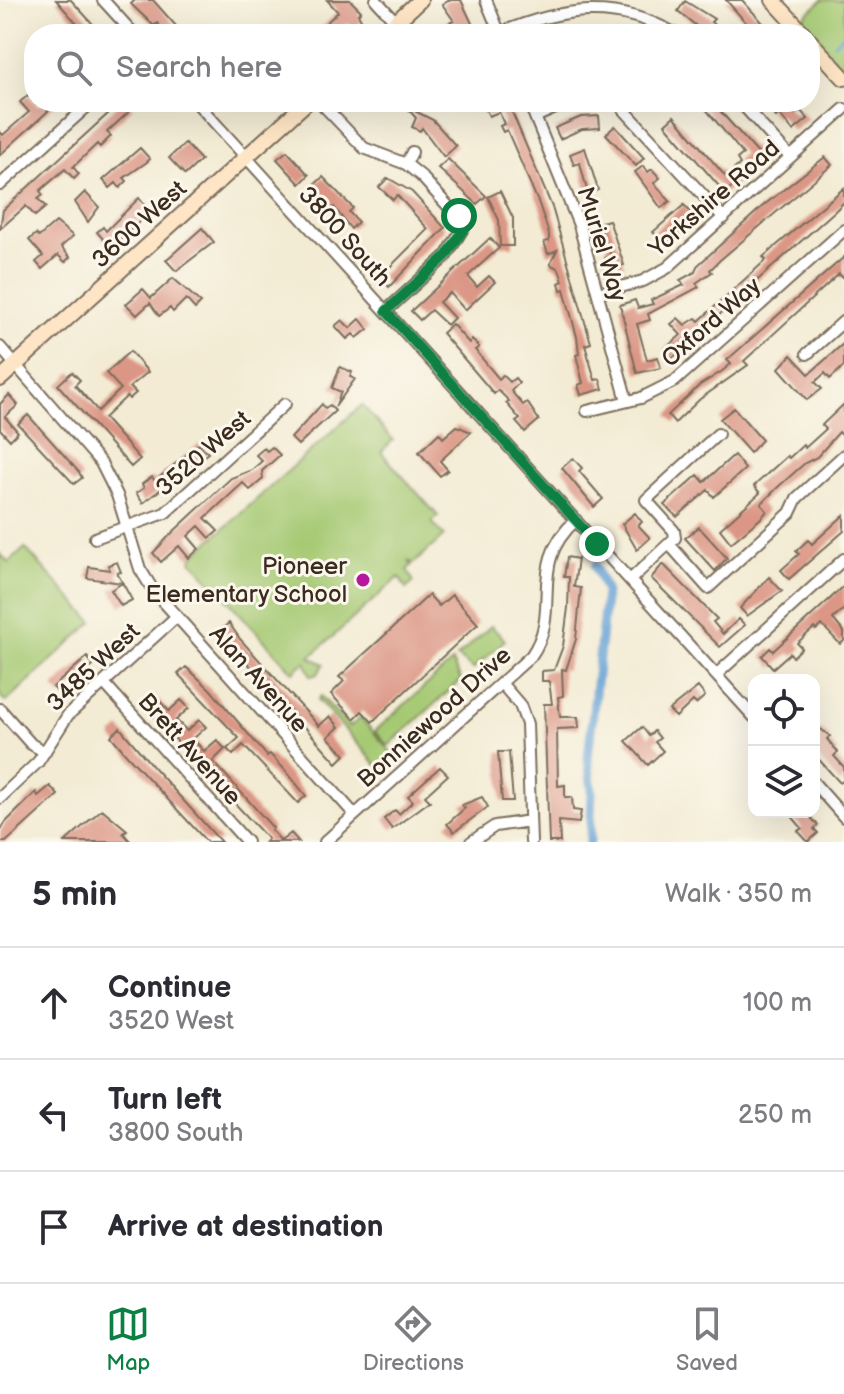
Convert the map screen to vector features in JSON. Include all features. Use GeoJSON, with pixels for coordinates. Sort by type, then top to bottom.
{"type":"FeatureCollection","features":[{"type":"Feature","properties":{"kind":"street"},"geometry":{"type":"LineString","coordinates":[[103,0],[125,24]]}},
{"type":"Feature","properties":{"kind":"street"},"geometry":{"type":"LineString","coordinates":[[376,0],[396,22],[420,0]]}},
{"type":"Feature","properties":{"kind":"street"},"geometry":{"type":"LineString","coordinates":[[486,0],[496,24]]}},
{"type":"Feature","properties":{"kind":"street"},"geometry":{"type":"LineString","coordinates":[[773,0],[795,24]]}},
{"type":"Feature","properties":{"kind":"street"},"geometry":{"type":"LineString","coordinates":[[523,24],[554,11],[599,5],[643,15],[659,24]]}},
{"type":"Feature","properties":{"kind":"street"},"geometry":{"type":"LineString","coordinates":[[820,52],[844,78]]}},
{"type":"Feature","properties":{"kind":"street","name":"Yorkshire Road"},"geometry":{"type":"LineString","coordinates":[[598,293],[660,273],[844,109]]}},
{"type":"Feature","properties":{"kind":"street"},"geometry":{"type":"LineString","coordinates":[[0,185],[81,112]]}},
{"type":"Feature","properties":{"kind":"street","name":"3800 South"},"geometry":{"type":"LineString","coordinates":[[205,112],[748,710]]}},
{"type":"Feature","properties":{"kind":"street","name":"3600 West"},"geometry":{"type":"LineString","coordinates":[[0,379],[296,112]]}},
{"type":"Feature","properties":{"kind":"street"},"geometry":{"type":"LineString","coordinates":[[329,112],[357,142],[406,164],[426,180],[465,225],[446,256],[386,311]]}},
{"type":"Feature","properties":{"kind":"street","name":"Muriel Way"},"geometry":{"type":"LineString","coordinates":[[533,112],[576,216],[627,401]]}},
{"type":"Feature","properties":{"kind":"street"},"geometry":{"type":"LineString","coordinates":[[535,117],[546,112]]}},
{"type":"Feature","properties":{"kind":"street"},"geometry":{"type":"LineString","coordinates":[[626,112],[724,218]]}},
{"type":"Feature","properties":{"kind":"street"},"geometry":{"type":"LineString","coordinates":[[749,112],[790,157]]}},
{"type":"Feature","properties":{"kind":"street"},"geometry":{"type":"LineString","coordinates":[[406,164],[412,152]]}},
{"type":"Feature","properties":{"kind":"street","name":"Oxford Way"},"geometry":{"type":"LineString","coordinates":[[587,411],[654,393],[682,376],[844,230]]}},
{"type":"Feature","properties":{"kind":"street"},"geometry":{"type":"LineString","coordinates":[[807,354],[844,321]]}},
{"type":"Feature","properties":{"kind":"street","name":"Alan Avenue"},"geometry":{"type":"LineString","coordinates":[[0,347],[101,463],[117,495],[144,576],[176,617],[355,815]]}},
{"type":"Feature","properties":{"kind":"street","name":"3520 West"},"geometry":{"type":"LineString","coordinates":[[95,538],[170,510],[285,404]]}},
{"type":"Feature","properties":{"kind":"street"},"geometry":{"type":"LineString","coordinates":[[718,434],[646,500],[708,588],[790,513],[797,498],[844,455]]}},
{"type":"Feature","properties":{"kind":"street","name":"Bonniewood Drive"},"geometry":{"type":"LineString","coordinates":[[325,842],[525,662],[539,641],[550,552],[559,536],[576,520]]}},
{"type":"Feature","properties":{"kind":"street"},"geometry":{"type":"LineString","coordinates":[[630,580],[672,540]]}},
{"type":"Feature","properties":{"kind":"street"},"geometry":{"type":"LineString","coordinates":[[716,675],[844,559]]}},
{"type":"Feature","properties":{"kind":"street","name":"3485 West"},"geometry":{"type":"LineString","coordinates":[[0,798],[31,770],[62,721],[176,617]]}},
{"type":"Feature","properties":{"kind":"street","name":"Brett Avenue"},"geometry":{"type":"LineString","coordinates":[[104,683],[247,842]]}},
{"type":"Feature","properties":{"kind":"street"},"geometry":{"type":"LineString","coordinates":[[501,683],[526,718],[531,842]]}},
{"type":"Feature","properties":{"kind":"street"},"geometry":{"type":"LineString","coordinates":[[0,709],[31,744],[45,752]]}},
{"type":"Feature","properties":{"kind":"street"},"geometry":{"type":"LineString","coordinates":[[820,790],[844,817]]}},
{"type":"Feature","properties":{"kind":"street"},"geometry":{"type":"LineString","coordinates":[[471,842],[495,826],[530,821]]}},
{"type":"Feature","properties":{"kind":"green space"},"geometry":{"type":"Polygon","coordinates":[[[822,0],[844,0],[844,71],[820,44],[820,24],[802,24],[799,21],[822,0]]]}},
{"type":"Feature","properties":{"kind":"green space"},"geometry":{"type":"Polygon","coordinates":[[[362,405],[393,440],[381,452],[438,516],[432,522],[444,536],[414,563],[408,561],[412,565],[407,570],[414,582],[406,589],[399,577],[310,657],[324,664],[318,674],[311,676],[305,662],[293,672],[192,561],[193,556],[362,405]]]}},
{"type":"Feature","properties":{"kind":"green space"},"geometry":{"type":"Polygon","coordinates":[[[25,548],[93,622],[6,702],[0,696],[0,554],[9,563],[25,548]]]}},
{"type":"Feature","properties":{"kind":"green space"},"geometry":{"type":"Polygon","coordinates":[[[491,626],[505,640],[473,669],[457,657],[491,626]]]}},
{"type":"Feature","properties":{"kind":"green space"},"geometry":{"type":"Polygon","coordinates":[[[452,662],[461,680],[388,746],[375,731],[452,662]]]}},
{"type":"Feature","properties":{"kind":"green space"},"geometry":{"type":"Polygon","coordinates":[[[321,696],[349,727],[361,718],[398,760],[384,773],[318,700],[321,696]]]}},
{"type":"Feature","properties":{"kind":"building"},"geometry":{"type":"Polygon","coordinates":[[[56,0],[71,0],[93,24],[77,24],[56,0]]]}},
{"type":"Feature","properties":{"kind":"building"},"geometry":{"type":"Polygon","coordinates":[[[135,0],[153,0],[174,24],[152,24],[131,4],[135,0]]]}},
{"type":"Feature","properties":{"kind":"building"},"geometry":{"type":"Polygon","coordinates":[[[327,0],[350,0],[361,11],[358,14],[362,21],[359,24],[325,24],[338,12],[327,0]]]}},
{"type":"Feature","properties":{"kind":"building"},"geometry":{"type":"Polygon","coordinates":[[[448,0],[461,0],[472,24],[448,24],[454,21],[442,4],[448,0]]]}},
{"type":"Feature","properties":{"kind":"building"},"geometry":{"type":"Polygon","coordinates":[[[726,0],[742,0],[764,24],[747,24],[726,0]]]}},
{"type":"Feature","properties":{"kind":"building"},"geometry":{"type":"Polygon","coordinates":[[[685,1],[714,19],[711,22],[713,24],[694,24],[678,11],[685,1]]]}},
{"type":"Feature","properties":{"kind":"building"},"geometry":{"type":"Polygon","coordinates":[[[29,112],[47,112],[0,155],[0,132],[3,135],[29,112]]]}},
{"type":"Feature","properties":{"kind":"building"},"geometry":{"type":"Polygon","coordinates":[[[110,112],[129,112],[107,132],[111,136],[100,147],[97,144],[73,167],[79,174],[74,179],[65,169],[40,191],[43,195],[38,199],[46,207],[35,216],[26,206],[0,229],[3,210],[110,112]]]}},
{"type":"Feature","properties":{"kind":"building"},"geometry":{"type":"Polygon","coordinates":[[[411,112],[433,120],[456,146],[444,157],[422,128],[420,131],[412,127],[416,118],[411,112]]]}},
{"type":"Feature","properties":{"kind":"building"},"geometry":{"type":"Polygon","coordinates":[[[499,112],[512,112],[552,207],[591,343],[585,345],[595,380],[600,379],[603,389],[581,395],[578,385],[583,383],[576,355],[579,354],[577,337],[564,289],[561,290],[559,283],[563,281],[559,269],[550,264],[557,250],[548,254],[544,242],[549,241],[549,234],[539,204],[507,130],[503,132],[500,126],[504,124],[499,112]]]}},
{"type":"Feature","properties":{"kind":"building"},"geometry":{"type":"Polygon","coordinates":[[[708,112],[721,112],[763,159],[725,193],[665,124],[674,116],[726,177],[740,164],[737,159],[743,154],[708,112]]]}},
{"type":"Feature","properties":{"kind":"building"},"geometry":{"type":"Polygon","coordinates":[[[772,112],[802,112],[808,119],[793,131],[779,114],[776,117],[772,112]]]}},
{"type":"Feature","properties":{"kind":"building"},"geometry":{"type":"Polygon","coordinates":[[[599,116],[600,128],[582,129],[560,139],[555,128],[581,117],[599,116]]]}},
{"type":"Feature","properties":{"kind":"building"},"geometry":{"type":"Polygon","coordinates":[[[615,126],[644,158],[636,166],[606,134],[615,126]]]}},
{"type":"Feature","properties":{"kind":"building"},"geometry":{"type":"Polygon","coordinates":[[[185,143],[201,160],[185,175],[169,158],[185,143]]]}},
{"type":"Feature","properties":{"kind":"building"},"geometry":{"type":"Polygon","coordinates":[[[140,148],[150,159],[124,178],[127,181],[120,188],[116,183],[110,188],[103,180],[140,148]]]}},
{"type":"Feature","properties":{"kind":"building"},"geometry":{"type":"Polygon","coordinates":[[[585,148],[598,190],[588,194],[580,163],[574,165],[570,154],[585,148]]]}},
{"type":"Feature","properties":{"kind":"building"},"geometry":{"type":"Polygon","coordinates":[[[287,151],[309,175],[300,184],[277,159],[287,151]]]}},
{"type":"Feature","properties":{"kind":"building"},"geometry":{"type":"Polygon","coordinates":[[[825,157],[832,165],[720,260],[710,270],[712,272],[696,283],[699,287],[648,314],[650,320],[637,324],[647,360],[658,357],[661,368],[637,373],[620,305],[635,300],[638,308],[653,304],[651,300],[684,285],[680,280],[695,272],[697,266],[764,205],[825,157]]]}},
{"type":"Feature","properties":{"kind":"building"},"geometry":{"type":"Polygon","coordinates":[[[448,159],[486,196],[477,204],[438,168],[448,159]]]}},
{"type":"Feature","properties":{"kind":"building"},"geometry":{"type":"Polygon","coordinates":[[[643,166],[648,172],[652,169],[660,178],[654,183],[670,201],[661,208],[635,172],[643,166]]]}},
{"type":"Feature","properties":{"kind":"building"},"geometry":{"type":"Polygon","coordinates":[[[323,177],[353,208],[349,212],[358,222],[351,229],[334,207],[328,211],[312,187],[323,177]]]}},
{"type":"Feature","properties":{"kind":"building"},"geometry":{"type":"Polygon","coordinates":[[[388,178],[412,192],[445,228],[389,287],[380,277],[428,229],[397,195],[393,200],[379,187],[388,178]]]}},
{"type":"Feature","properties":{"kind":"building"},"geometry":{"type":"Polygon","coordinates":[[[844,188],[844,202],[836,210],[723,311],[696,341],[672,358],[665,349],[681,335],[671,324],[678,318],[685,325],[696,318],[699,321],[766,260],[763,257],[844,188]]]}},
{"type":"Feature","properties":{"kind":"building"},"geometry":{"type":"Polygon","coordinates":[[[500,191],[513,218],[513,246],[500,246],[499,220],[488,197],[500,191]]]}},
{"type":"Feature","properties":{"kind":"building"},"geometry":{"type":"Polygon","coordinates":[[[85,192],[99,207],[88,222],[75,202],[85,192]]]}},
{"type":"Feature","properties":{"kind":"building"},"geometry":{"type":"Polygon","coordinates":[[[139,198],[150,212],[111,248],[97,232],[103,227],[106,231],[139,198]]]}},
{"type":"Feature","properties":{"kind":"building"},"geometry":{"type":"Polygon","coordinates":[[[684,205],[696,218],[665,245],[653,232],[684,205]]]}},
{"type":"Feature","properties":{"kind":"building"},"geometry":{"type":"Polygon","coordinates":[[[609,220],[624,265],[608,269],[605,258],[611,256],[598,223],[609,220]]]}},
{"type":"Feature","properties":{"kind":"building"},"geometry":{"type":"Polygon","coordinates":[[[56,222],[73,236],[61,247],[70,257],[65,262],[58,255],[42,269],[36,262],[43,256],[29,240],[36,234],[39,237],[56,222]]]}},
{"type":"Feature","properties":{"kind":"building"},"geometry":{"type":"Polygon","coordinates":[[[202,228],[214,242],[176,271],[166,260],[202,228]]]}},
{"type":"Feature","properties":{"kind":"building"},"geometry":{"type":"Polygon","coordinates":[[[490,238],[499,248],[468,276],[477,287],[489,276],[495,282],[465,310],[450,293],[439,302],[454,318],[447,325],[431,310],[420,320],[411,311],[490,238]]]}},
{"type":"Feature","properties":{"kind":"building"},"geometry":{"type":"Polygon","coordinates":[[[844,257],[844,279],[839,274],[744,361],[748,365],[700,399],[675,423],[668,415],[700,385],[731,364],[727,360],[844,257]]]}},
{"type":"Feature","properties":{"kind":"building"},"geometry":{"type":"Polygon","coordinates":[[[173,278],[201,303],[195,309],[186,299],[173,312],[170,308],[159,316],[150,303],[137,315],[126,304],[143,289],[151,298],[173,278]]]}},
{"type":"Feature","properties":{"kind":"building"},"geometry":{"type":"Polygon","coordinates":[[[360,319],[368,329],[357,338],[353,334],[347,339],[335,326],[342,320],[350,328],[360,319]]]}},
{"type":"Feature","properties":{"kind":"building"},"geometry":{"type":"Polygon","coordinates":[[[452,324],[469,343],[472,340],[479,347],[475,350],[499,379],[503,375],[510,382],[515,378],[519,383],[511,391],[523,405],[527,402],[539,420],[525,432],[516,422],[520,419],[506,403],[509,401],[498,390],[494,394],[442,333],[452,324]]]}},
{"type":"Feature","properties":{"kind":"building"},"geometry":{"type":"Polygon","coordinates":[[[844,343],[844,366],[830,379],[825,373],[815,382],[822,389],[807,400],[779,368],[791,355],[809,374],[844,343]]]}},
{"type":"Feature","properties":{"kind":"building"},"geometry":{"type":"Polygon","coordinates":[[[130,351],[148,372],[130,387],[136,393],[129,399],[127,396],[104,418],[140,459],[131,467],[58,385],[72,372],[80,380],[75,385],[98,411],[121,389],[106,373],[130,351]]]}},
{"type":"Feature","properties":{"kind":"building"},"geometry":{"type":"Polygon","coordinates":[[[340,367],[352,372],[350,377],[355,379],[335,407],[341,392],[332,388],[340,367]]]}},
{"type":"Feature","properties":{"kind":"building"},"geometry":{"type":"Polygon","coordinates":[[[9,395],[18,405],[5,417],[18,432],[10,440],[0,429],[0,404],[9,395]]]}},
{"type":"Feature","properties":{"kind":"building"},"geometry":{"type":"Polygon","coordinates":[[[322,404],[325,408],[330,405],[335,411],[298,445],[291,438],[322,404]]]}},
{"type":"Feature","properties":{"kind":"building"},"geometry":{"type":"Polygon","coordinates":[[[844,404],[844,437],[839,432],[817,457],[805,463],[778,487],[761,504],[767,511],[731,543],[720,529],[760,493],[754,486],[787,456],[789,458],[803,445],[805,448],[826,429],[822,425],[844,404]]]}},
{"type":"Feature","properties":{"kind":"building"},"geometry":{"type":"Polygon","coordinates":[[[734,408],[762,440],[750,453],[720,419],[734,408]]]}},
{"type":"Feature","properties":{"kind":"building"},"geometry":{"type":"Polygon","coordinates":[[[28,415],[82,478],[74,484],[18,424],[28,415]]]}},
{"type":"Feature","properties":{"kind":"building"},"geometry":{"type":"Polygon","coordinates":[[[457,426],[471,432],[440,461],[448,470],[440,476],[419,452],[439,433],[443,438],[457,426]]]}},
{"type":"Feature","properties":{"kind":"building"},"geometry":{"type":"Polygon","coordinates":[[[199,444],[208,453],[143,503],[136,493],[144,488],[142,484],[152,477],[155,481],[199,444]]]}},
{"type":"Feature","properties":{"kind":"building"},"geometry":{"type":"Polygon","coordinates":[[[272,447],[280,455],[262,471],[263,479],[250,490],[243,483],[205,518],[218,531],[210,538],[199,526],[188,536],[199,549],[189,558],[179,546],[161,562],[153,553],[172,533],[231,478],[252,470],[262,461],[256,455],[264,448],[267,451],[272,447]]]}},
{"type":"Feature","properties":{"kind":"building"},"geometry":{"type":"Polygon","coordinates":[[[734,455],[745,469],[714,497],[708,490],[677,517],[664,505],[698,475],[704,482],[734,455]]]}},
{"type":"Feature","properties":{"kind":"building"},"geometry":{"type":"Polygon","coordinates":[[[573,458],[582,468],[579,471],[603,499],[594,507],[562,468],[573,458]]]}},
{"type":"Feature","properties":{"kind":"building"},"geometry":{"type":"Polygon","coordinates":[[[635,513],[642,522],[638,525],[650,538],[637,550],[622,524],[635,513]]]}},
{"type":"Feature","properties":{"kind":"building"},"geometry":{"type":"Polygon","coordinates":[[[844,515],[844,531],[789,579],[781,570],[799,554],[796,551],[808,540],[812,544],[844,515]]]}},
{"type":"Feature","properties":{"kind":"building"},"geometry":{"type":"Polygon","coordinates":[[[699,527],[727,558],[715,571],[685,538],[699,527]]]}},
{"type":"Feature","properties":{"kind":"building"},"geometry":{"type":"Polygon","coordinates":[[[567,557],[578,559],[574,587],[581,588],[576,639],[566,670],[562,669],[563,696],[558,697],[560,717],[578,717],[579,728],[557,729],[558,786],[565,785],[565,797],[572,797],[573,810],[581,811],[579,823],[559,821],[560,842],[549,842],[544,704],[552,704],[549,681],[542,681],[542,671],[554,670],[563,646],[568,608],[569,577],[564,577],[567,557]]]}},
{"type":"Feature","properties":{"kind":"building"},"geometry":{"type":"Polygon","coordinates":[[[117,562],[121,572],[117,573],[132,600],[121,606],[111,590],[122,583],[87,578],[89,567],[110,570],[108,565],[117,562]]]}},
{"type":"Feature","properties":{"kind":"building"},"geometry":{"type":"Polygon","coordinates":[[[663,564],[717,619],[713,622],[723,634],[739,619],[745,625],[720,647],[651,578],[663,564]]]}},
{"type":"Feature","properties":{"kind":"building"},"geometry":{"type":"Polygon","coordinates":[[[769,577],[782,591],[747,616],[740,608],[769,577]]]}},
{"type":"Feature","properties":{"kind":"building"},"geometry":{"type":"Polygon","coordinates":[[[844,586],[844,609],[833,619],[844,632],[844,641],[840,644],[822,625],[816,630],[814,628],[797,643],[802,648],[793,657],[790,653],[773,668],[762,656],[770,648],[773,651],[844,586]]]}},
{"type":"Feature","properties":{"kind":"building"},"geometry":{"type":"Polygon","coordinates":[[[429,595],[439,606],[452,595],[478,624],[372,722],[362,711],[354,719],[331,694],[344,681],[339,677],[429,595]]]}},
{"type":"Feature","properties":{"kind":"building"},"geometry":{"type":"Polygon","coordinates":[[[229,623],[319,726],[330,716],[339,727],[328,737],[345,755],[337,763],[219,631],[229,623]]]}},
{"type":"Feature","properties":{"kind":"building"},"geometry":{"type":"Polygon","coordinates":[[[87,657],[94,665],[61,696],[53,687],[87,657]]]}},
{"type":"Feature","properties":{"kind":"building"},"geometry":{"type":"Polygon","coordinates":[[[186,667],[210,689],[306,796],[298,803],[243,745],[233,755],[227,749],[239,738],[178,674],[186,667]]]}},
{"type":"Feature","properties":{"kind":"building"},"geometry":{"type":"Polygon","coordinates":[[[698,687],[705,696],[696,704],[693,701],[676,717],[669,710],[698,687]]]}},
{"type":"Feature","properties":{"kind":"building"},"geometry":{"type":"Polygon","coordinates":[[[155,696],[169,711],[181,700],[189,708],[176,720],[187,731],[199,720],[206,727],[193,739],[204,751],[217,740],[225,749],[213,761],[281,841],[291,833],[299,842],[265,842],[268,839],[148,710],[146,704],[155,696]]]}},
{"type":"Feature","properties":{"kind":"building"},"geometry":{"type":"Polygon","coordinates":[[[642,727],[649,736],[654,731],[660,738],[655,742],[663,751],[648,765],[626,741],[642,727]]]}},
{"type":"Feature","properties":{"kind":"building"},"geometry":{"type":"Polygon","coordinates":[[[120,728],[221,842],[207,842],[126,754],[111,736],[120,728]]]}},
{"type":"Feature","properties":{"kind":"building"},"geometry":{"type":"Polygon","coordinates":[[[820,728],[830,736],[827,739],[838,752],[834,756],[844,767],[844,780],[840,783],[820,761],[820,728]]]}},
{"type":"Feature","properties":{"kind":"building"},"geometry":{"type":"Polygon","coordinates":[[[498,752],[509,752],[513,801],[502,801],[498,752]]]}},
{"type":"Feature","properties":{"kind":"building"},"geometry":{"type":"Polygon","coordinates":[[[440,767],[448,775],[425,796],[430,801],[392,829],[384,819],[395,810],[399,814],[413,801],[408,796],[440,767]]]}},
{"type":"Feature","properties":{"kind":"building"},"geometry":{"type":"Polygon","coordinates":[[[50,786],[58,795],[6,842],[0,842],[0,831],[6,822],[36,792],[38,796],[50,786]]]}},
{"type":"Feature","properties":{"kind":"building"},"geometry":{"type":"Polygon","coordinates":[[[482,797],[488,807],[454,832],[447,824],[465,808],[462,805],[482,797]]]}},
{"type":"Feature","properties":{"kind":"building"},"geometry":{"type":"Polygon","coordinates":[[[102,809],[127,830],[123,833],[131,842],[65,842],[102,809]]]}},
{"type":"Feature","properties":{"kind":"building"},"geometry":{"type":"Polygon","coordinates":[[[793,818],[811,818],[818,825],[814,829],[818,833],[808,842],[798,831],[802,828],[793,818]]]}},
{"type":"Feature","properties":{"kind":"waterway"},"geometry":{"type":"LineString","coordinates":[[834,43],[844,34]]}},
{"type":"Feature","properties":{"kind":"waterway"},"geometry":{"type":"LineString","coordinates":[[590,842],[592,790],[588,758],[606,592],[595,566]]}},
{"type":"Feature","properties":{"kind":"place","name":"Pioneer Elementary School"},"geometry":{"type":"Point","coordinates":[363,580]}},
{"type":"Feature","properties":{"kind":"route"},"geometry":{"type":"LineString","coordinates":[[459,216],[465,225],[451,251],[386,311],[597,544]]}}]}
